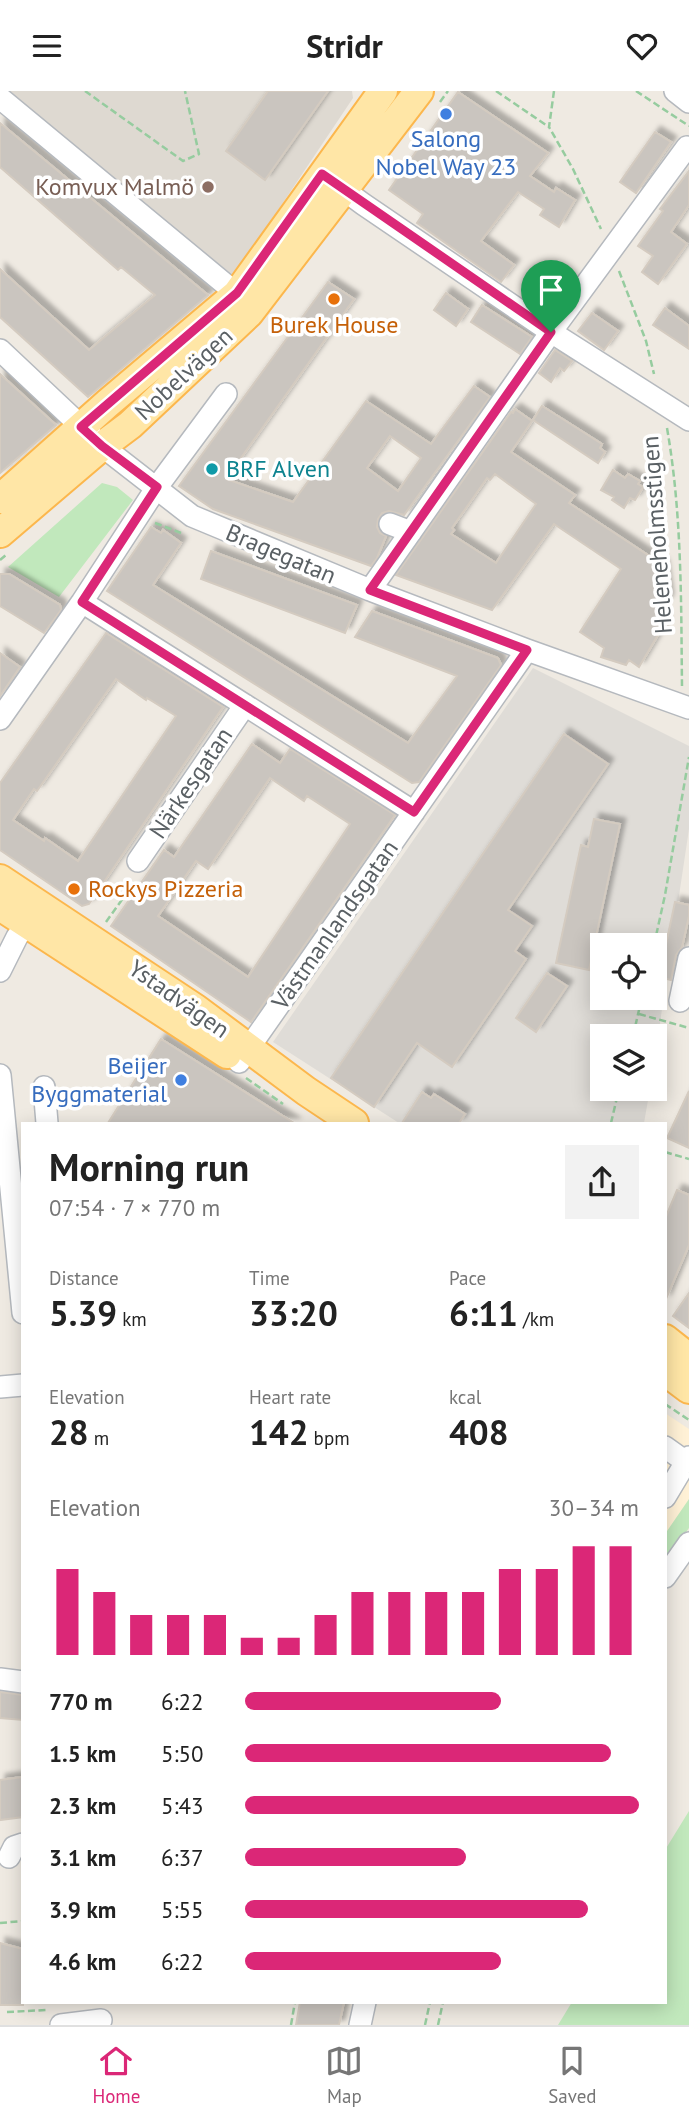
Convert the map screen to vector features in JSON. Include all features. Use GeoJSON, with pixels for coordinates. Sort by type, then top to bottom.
{"type":"FeatureCollection","features":[{"type":"Feature","properties":{"kind":"main road","name":"Nobelvägen"},"geometry":{"type":"LineString","coordinates":[[0,533],[130,425],[249,313],[333,181],[383,91]]}},
{"type":"Feature","properties":{"kind":"main road","name":"Nobelvägen"},"geometry":{"type":"LineString","coordinates":[[0,499],[237,293],[333,181],[419,91]]}},
{"type":"Feature","properties":{"kind":"main road","name":"Ystadvägen"},"geometry":{"type":"LineString","coordinates":[[0,879],[33,914],[119,982],[352,1122]]}},
{"type":"Feature","properties":{"kind":"main road","name":"Ystadvägen"},"geometry":{"type":"LineString","coordinates":[[0,906],[33,914]]}},
{"type":"Feature","properties":{"kind":"main road","name":"Ystadvägen"},"geometry":{"type":"LineString","coordinates":[[244,1056],[327,1122]]}},
{"type":"Feature","properties":{"kind":"main road"},"geometry":{"type":"LineString","coordinates":[[667,1341],[689,1358]]}},
{"type":"Feature","properties":{"kind":"main road"},"geometry":{"type":"LineString","coordinates":[[667,1372],[689,1389]]}},
{"type":"Feature","properties":{"kind":"street"},"geometry":{"type":"LineString","coordinates":[[675,91],[689,101]]}},
{"type":"Feature","properties":{"kind":"street"},"geometry":{"type":"LineString","coordinates":[[0,98],[237,293]]}},
{"type":"Feature","properties":{"kind":"street"},"geometry":{"type":"LineString","coordinates":[[370,590],[611,250],[688,136]]}},
{"type":"Feature","properties":{"kind":"street"},"geometry":{"type":"LineString","coordinates":[[333,181],[551,332],[689,420]]}},
{"type":"Feature","properties":{"kind":"street","name":"Bragegatan"},"geometry":{"type":"LineString","coordinates":[[0,349],[102,446],[192,516],[370,590],[687,707]]}},
{"type":"Feature","properties":{"kind":"street"},"geometry":{"type":"LineString","coordinates":[[0,719],[82,602],[157,487],[226,394]]}},
{"type":"Feature","properties":{"kind":"street"},"geometry":{"type":"LineString","coordinates":[[390,524],[411,532]]}},
{"type":"Feature","properties":{"kind":"street"},"geometry":{"type":"LineString","coordinates":[[82,602],[414,812]]}},
{"type":"Feature","properties":{"kind":"street","name":"Västmanlandsgatan"},"geometry":{"type":"LineString","coordinates":[[244,1056],[527,650]]}},
{"type":"Feature","properties":{"kind":"street","name":"Närkesgatan"},"geometry":{"type":"LineString","coordinates":[[138,861],[245,705]]}},
{"type":"Feature","properties":{"kind":"street"},"geometry":{"type":"LineString","coordinates":[[0,971],[17,937],[33,914]]}},
{"type":"Feature","properties":{"kind":"street"},"geometry":{"type":"LineString","coordinates":[[680,1001],[689,958]]}},
{"type":"Feature","properties":{"kind":"street"},"geometry":{"type":"LineString","coordinates":[[0,1075],[8,1249],[21,1287]]}},
{"type":"Feature","properties":{"kind":"street"},"geometry":{"type":"LineString","coordinates":[[44,1087],[47,1122]]}},
{"type":"Feature","properties":{"kind":"street"},"geometry":{"type":"LineString","coordinates":[[0,1387],[21,1385]]}},
{"type":"Feature","properties":{"kind":"street"},"geometry":{"type":"LineString","coordinates":[[667,1448],[687,1459],[667,1494]]}},
{"type":"Feature","properties":{"kind":"street"},"geometry":{"type":"LineString","coordinates":[[667,1574],[689,1543]]}},
{"type":"Feature","properties":{"kind":"street"},"geometry":{"type":"LineString","coordinates":[[0,1679],[21,1682]]}},
{"type":"Feature","properties":{"kind":"street"},"geometry":{"type":"LineString","coordinates":[[360,2025],[365,2004]]}},
{"type":"Feature","properties":{"kind":"street"},"geometry":{"type":"LineString","coordinates":[[59,2018],[101,2016]]}},
{"type":"Feature","properties":{"kind":"path"},"geometry":{"type":"LineString","coordinates":[[85,91],[183,161],[199,154],[186,91]]}},
{"type":"Feature","properties":{"kind":"path"},"geometry":{"type":"LineString","coordinates":[[496,91],[550,127],[554,91]]}},
{"type":"Feature","properties":{"kind":"path"},"geometry":{"type":"LineString","coordinates":[[636,91],[688,136]]}},
{"type":"Feature","properties":{"kind":"path","name":"Heleneholmsstigen"},"geometry":{"type":"LineString","coordinates":[[550,127],[611,250],[646,341],[662,403],[676,495],[681,569],[682,685],[687,707]]}},
{"type":"Feature","properties":{"kind":"path"},"geometry":{"type":"LineString","coordinates":[[657,933],[689,757]]}},
{"type":"Feature","properties":{"kind":"path"},"geometry":{"type":"LineString","coordinates":[[102,928],[142,872],[138,861]]}},
{"type":"Feature","properties":{"kind":"path"},"geometry":{"type":"LineString","coordinates":[[636,1024],[640,1010]]}},
{"type":"Feature","properties":{"kind":"path"},"geometry":{"type":"LineString","coordinates":[[639,1014],[689,1028]]}},
{"type":"Feature","properties":{"kind":"path"},"geometry":{"type":"LineString","coordinates":[[611,1122],[616,1101]]}},
{"type":"Feature","properties":{"kind":"path"},"geometry":{"type":"LineString","coordinates":[[667,1152],[689,1159]]}},
{"type":"Feature","properties":{"kind":"path"},"geometry":{"type":"LineString","coordinates":[[667,1405],[689,1420]]}},
{"type":"Feature","properties":{"kind":"path"},"geometry":{"type":"LineString","coordinates":[[0,1923],[21,1921]]}},
{"type":"Feature","properties":{"kind":"path"},"geometry":{"type":"LineString","coordinates":[[290,2025],[295,2004]]}},
{"type":"Feature","properties":{"kind":"path"},"geometry":{"type":"LineString","coordinates":[[425,2025],[430,2004]]}},
{"type":"Feature","properties":{"kind":"path"},"geometry":{"type":"LineString","coordinates":[[438,2025],[443,2004]]}},
{"type":"Feature","properties":{"kind":"path"},"geometry":{"type":"LineString","coordinates":[[7,2011],[59,2018]]}},
{"type":"Feature","properties":{"kind":"shaded area","name":"Komvux Malmö"},"geometry":{"type":"Polygon","coordinates":[[[2,91],[352,91],[353,98],[234,276],[2,91]]]}},
{"type":"Feature","properties":{"kind":"shaded area"},"geometry":{"type":"Polygon","coordinates":[[[533,668],[689,746],[689,829],[667,976],[667,933],[590,933],[590,1010],[662,1010],[660,1024],[590,1024],[590,1101],[648,1101],[644,1122],[397,1122],[273,1042],[533,668]]]}},
{"type":"Feature","properties":{"kind":"shaded area"},"geometry":{"type":"Polygon","coordinates":[[[667,1414],[689,1429],[689,1528],[667,1559],[667,1414]]]}},
{"type":"Feature","properties":{"kind":"green space"},"geometry":{"type":"Polygon","coordinates":[[[102,483],[117,487],[133,500],[59,597],[8,567],[102,483]]]}},
{"type":"Feature","properties":{"kind":"green space"},"geometry":{"type":"Polygon","coordinates":[[[689,1499],[689,1528],[667,1559],[667,1531],[689,1499]]]}},
{"type":"Feature","properties":{"kind":"green space"},"geometry":{"type":"Polygon","coordinates":[[[689,1811],[689,2025],[558,2025],[571,2004],[667,2004],[667,1847],[689,1811]]]}},
{"type":"Feature","properties":{"kind":"building"},"geometry":{"type":"Polygon","coordinates":[[[268,91],[328,91],[265,180],[226,151],[268,91]]]}},
{"type":"Feature","properties":{"kind":"building"},"geometry":{"type":"Polygon","coordinates":[[[458,92],[548,153],[530,176],[554,192],[556,188],[575,200],[559,227],[540,215],[544,209],[518,192],[481,241],[514,265],[501,282],[417,223],[423,214],[389,190],[458,92]]]}},
{"type":"Feature","properties":{"kind":"building"},"geometry":{"type":"Polygon","coordinates":[[[0,123],[208,295],[88,397],[0,317],[0,269],[89,350],[155,295],[121,267],[118,270],[0,167],[0,123]]]}},
{"type":"Feature","properties":{"kind":"building"},"geometry":{"type":"Polygon","coordinates":[[[655,132],[671,142],[636,193],[620,182],[655,132]]]}},
{"type":"Feature","properties":{"kind":"building"},"geometry":{"type":"Polygon","coordinates":[[[689,171],[689,205],[671,232],[687,244],[658,284],[642,272],[653,256],[638,246],[663,211],[660,209],[689,171]]]}},
{"type":"Feature","properties":{"kind":"building"},"geometry":{"type":"Polygon","coordinates":[[[538,276],[564,293],[550,311],[525,295],[538,276]]]}},
{"type":"Feature","properties":{"kind":"building"},"geometry":{"type":"Polygon","coordinates":[[[328,282],[354,299],[226,479],[293,502],[366,401],[431,444],[474,386],[490,397],[404,515],[389,511],[382,513],[377,527],[380,533],[386,536],[371,566],[213,509],[179,486],[328,282]],[[390,436],[367,468],[398,491],[421,458],[390,436]]]}},
{"type":"Feature","properties":{"kind":"building"},"geometry":{"type":"Polygon","coordinates":[[[446,293],[468,309],[456,326],[434,310],[446,293]]]}},
{"type":"Feature","properties":{"kind":"building"},"geometry":{"type":"Polygon","coordinates":[[[482,305],[532,337],[520,354],[471,322],[482,305]]]}},
{"type":"Feature","properties":{"kind":"building"},"geometry":{"type":"Polygon","coordinates":[[[665,308],[689,326],[689,349],[653,325],[665,308]]]}},
{"type":"Feature","properties":{"kind":"building"},"geometry":{"type":"Polygon","coordinates":[[[592,313],[618,331],[604,350],[578,331],[592,313]]]}},
{"type":"Feature","properties":{"kind":"building"},"geometry":{"type":"Polygon","coordinates":[[[555,350],[572,361],[564,371],[560,368],[551,382],[539,373],[555,350]]]}},
{"type":"Feature","properties":{"kind":"building"},"geometry":{"type":"Polygon","coordinates":[[[0,374],[56,425],[0,473],[0,374]]]}},
{"type":"Feature","properties":{"kind":"building"},"geometry":{"type":"Polygon","coordinates":[[[542,406],[602,444],[600,448],[605,452],[598,463],[533,420],[542,406]]]}},
{"type":"Feature","properties":{"kind":"building"},"geometry":{"type":"Polygon","coordinates":[[[515,409],[532,421],[511,452],[575,495],[569,503],[663,565],[668,599],[659,613],[665,623],[639,667],[629,660],[626,665],[601,657],[604,648],[580,632],[621,569],[554,524],[492,610],[396,575],[511,412],[515,409]],[[495,474],[490,480],[487,478],[452,528],[454,530],[451,534],[496,563],[536,504],[495,474]]]}},
{"type":"Feature","properties":{"kind":"building"},"geometry":{"type":"Polygon","coordinates":[[[613,470],[625,478],[628,474],[640,481],[638,484],[643,487],[635,500],[630,498],[624,508],[612,500],[614,497],[601,490],[613,470]]]}},
{"type":"Feature","properties":{"kind":"building"},"geometry":{"type":"Polygon","coordinates":[[[151,527],[161,533],[163,530],[181,543],[153,585],[408,743],[457,676],[355,637],[372,611],[498,658],[501,665],[419,782],[412,783],[107,591],[151,527]]]}},
{"type":"Feature","properties":{"kind":"building"},"geometry":{"type":"Polygon","coordinates":[[[211,551],[357,605],[345,633],[201,579],[211,551]]]}},
{"type":"Feature","properties":{"kind":"building"},"geometry":{"type":"Polygon","coordinates":[[[0,574],[9,574],[60,605],[61,610],[44,633],[0,606],[0,574]]]}},
{"type":"Feature","properties":{"kind":"building"},"geometry":{"type":"Polygon","coordinates":[[[106,633],[223,707],[89,904],[82,906],[0,850],[0,783],[106,633]],[[116,679],[37,791],[34,789],[13,820],[78,861],[176,716],[147,698],[146,700],[116,679]]]}},
{"type":"Feature","properties":{"kind":"building"},"geometry":{"type":"Polygon","coordinates":[[[0,653],[20,667],[0,696],[0,653]]]}},
{"type":"Feature","properties":{"kind":"building"},"geometry":{"type":"Polygon","coordinates":[[[564,734],[608,764],[508,910],[532,926],[515,951],[526,959],[452,1067],[417,1043],[374,1107],[331,1078],[564,734]]]}},
{"type":"Feature","properties":{"kind":"building"},"geometry":{"type":"Polygon","coordinates":[[[252,744],[280,763],[290,749],[395,815],[251,1022],[111,926],[164,850],[174,857],[252,744]],[[270,778],[208,869],[196,861],[158,916],[248,977],[350,824],[307,796],[304,801],[270,778]]]}},
{"type":"Feature","properties":{"kind":"building"},"geometry":{"type":"Polygon","coordinates":[[[594,819],[620,824],[597,933],[590,933],[589,970],[556,963],[581,845],[588,847],[594,819]]]}},
{"type":"Feature","properties":{"kind":"building"},"geometry":{"type":"Polygon","coordinates":[[[675,902],[689,905],[682,947],[676,955],[671,980],[667,979],[667,940],[675,902]]]}},
{"type":"Feature","properties":{"kind":"building"},"geometry":{"type":"Polygon","coordinates":[[[547,973],[567,986],[536,1032],[516,1018],[547,973]]]}},
{"type":"Feature","properties":{"kind":"building","name":"Beijer Byggmaterial"},"geometry":{"type":"Polygon","coordinates":[[[161,1039],[292,1122],[109,1122],[161,1039]]]}},
{"type":"Feature","properties":{"kind":"building"},"geometry":{"type":"Polygon","coordinates":[[[689,1091],[689,1148],[667,1138],[689,1091]]]}},
{"type":"Feature","properties":{"kind":"building"},"geometry":{"type":"Polygon","coordinates":[[[422,1092],[431,1098],[434,1094],[465,1114],[460,1122],[403,1122],[422,1092]]]}},
{"type":"Feature","properties":{"kind":"building"},"geometry":{"type":"Polygon","coordinates":[[[677,1190],[689,1195],[689,1245],[667,1296],[667,1214],[677,1190]]]}},
{"type":"Feature","properties":{"kind":"building"},"geometry":{"type":"Polygon","coordinates":[[[689,1293],[689,1328],[673,1316],[689,1293]]]}},
{"type":"Feature","properties":{"kind":"building"},"geometry":{"type":"Polygon","coordinates":[[[0,1692],[21,1695],[21,1720],[0,1718],[0,1692]]]}},
{"type":"Feature","properties":{"kind":"building"},"geometry":{"type":"Polygon","coordinates":[[[21,1777],[21,1817],[0,1820],[0,1780],[21,1777]]]}},
{"type":"Feature","properties":{"kind":"building"},"geometry":{"type":"Polygon","coordinates":[[[0,1943],[21,1948],[23,2005],[0,2005],[0,1943]]]}},
{"type":"Feature","properties":{"kind":"building"},"geometry":{"type":"Polygon","coordinates":[[[300,2004],[344,2004],[339,2025],[296,2025],[300,2004]]]}},
{"type":"Feature","properties":{"kind":"place","name":"Salong Nobel Way 23"},"geometry":{"type":"Point","coordinates":[446,114]}},
{"type":"Feature","properties":{"kind":"place","name":"Komvux Malmö"},"geometry":{"type":"Point","coordinates":[208,187]}},
{"type":"Feature","properties":{"kind":"place","name":"Burek House"},"geometry":{"type":"Point","coordinates":[334,299]}},
{"type":"Feature","properties":{"kind":"place","name":"BRF Alven"},"geometry":{"type":"Point","coordinates":[212,469]}},
{"type":"Feature","properties":{"kind":"place","name":"Rockys Pizzeria"},"geometry":{"type":"Point","coordinates":[74,889]}},
{"type":"Feature","properties":{"kind":"place","name":"Beijer Byggmaterial"},"geometry":{"type":"Point","coordinates":[181,1080]}},
{"type":"Feature","properties":{"kind":"route"},"geometry":{"type":"LineString","coordinates":[[322,174],[551,332],[370,590],[527,650],[414,812],[82,602],[157,487],[81,427],[237,293],[322,174]]}}]}
